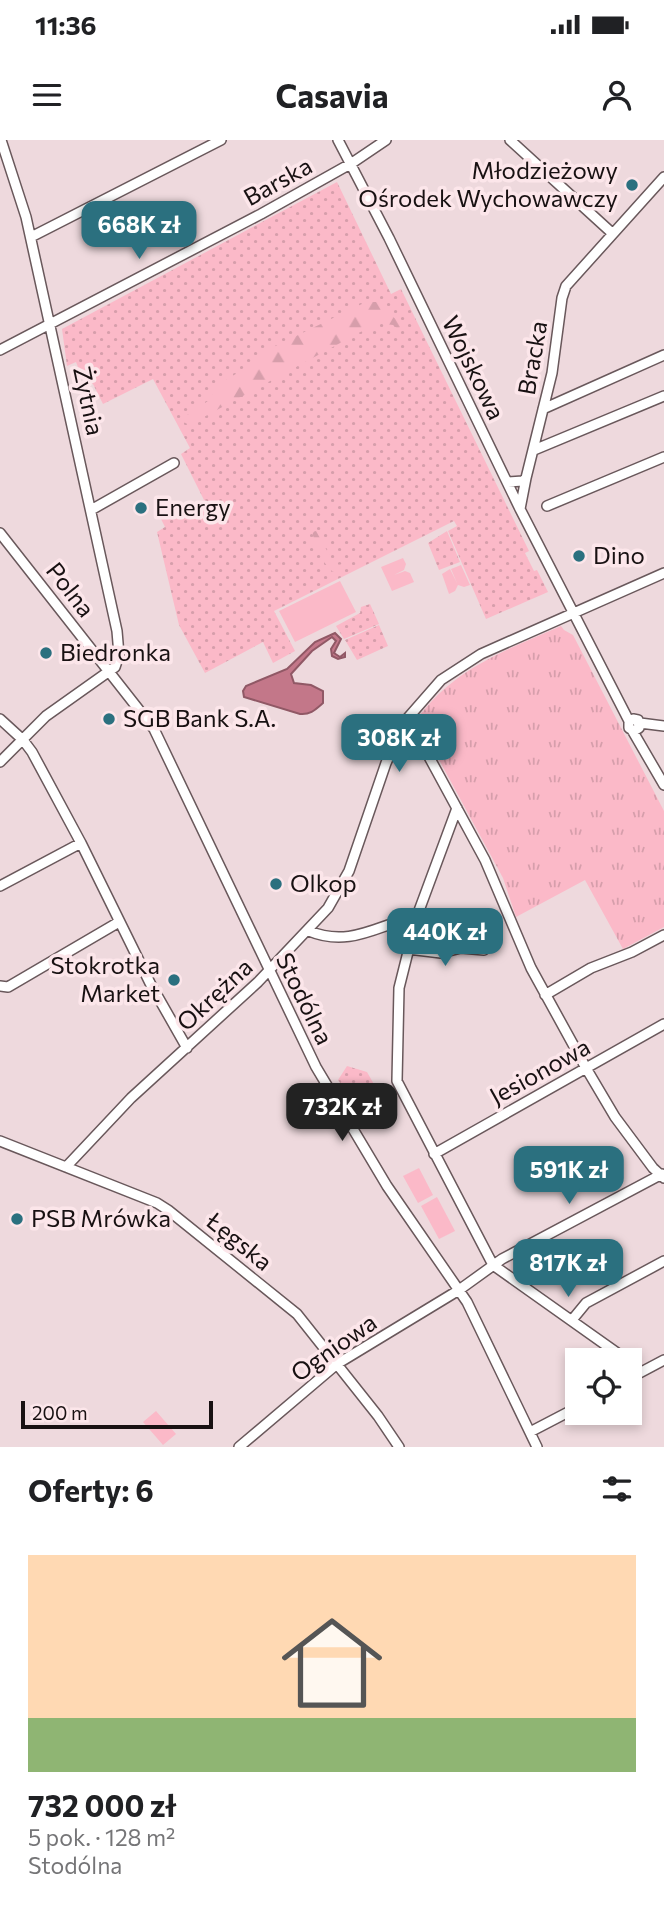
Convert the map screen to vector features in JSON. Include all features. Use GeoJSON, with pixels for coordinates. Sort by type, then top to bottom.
{"type":"FeatureCollection","features":[{"type":"Feature","properties":{"kind":"street","name":"Żytnia"},"geometry":{"type":"LineString","coordinates":[[1,140],[31,237],[118,636],[119,659],[110,671]]}},
{"type":"Feature","properties":{"kind":"street"},"geometry":{"type":"LineString","coordinates":[[31,237],[221,140]]}},
{"type":"Feature","properties":{"kind":"street","name":"Wojskowa"},"geometry":{"type":"LineString","coordinates":[[338,140],[352,163],[520,509],[616,695],[635,724],[664,785]]}},
{"type":"Feature","properties":{"kind":"street","name":"Barska"},"geometry":{"type":"LineString","coordinates":[[0,350],[261,214],[352,163],[386,140]]}},
{"type":"Feature","properties":{"kind":"street"},"geometry":{"type":"LineString","coordinates":[[510,140],[612,233],[664,177]]}},
{"type":"Feature","properties":{"kind":"street","name":"Bracka"},"geometry":{"type":"LineString","coordinates":[[520,509],[543,410],[566,286],[612,233]]}},
{"type":"Feature","properties":{"kind":"street"},"geometry":{"type":"LineString","coordinates":[[543,410],[664,355]]}},
{"type":"Feature","properties":{"kind":"street"},"geometry":{"type":"LineString","coordinates":[[534,450],[664,396]]}},
{"type":"Feature","properties":{"kind":"street"},"geometry":{"type":"LineString","coordinates":[[547,506],[664,457]]}},
{"type":"Feature","properties":{"kind":"street"},"geometry":{"type":"LineString","coordinates":[[91,510],[174,463]]}},
{"type":"Feature","properties":{"kind":"street"},"geometry":{"type":"LineString","coordinates":[[508,482],[523,481],[526,478]]}},
{"type":"Feature","properties":{"kind":"street","name":"Polna"},"geometry":{"type":"LineString","coordinates":[[0,533],[110,671]]}},
{"type":"Feature","properties":{"kind":"street","name":"Okrężna"},"geometry":{"type":"LineString","coordinates":[[65,1167],[131,1098],[269,971],[309,931],[334,900],[349,871],[386,763],[406,720],[429,692],[463,664],[664,573]]}},
{"type":"Feature","properties":{"kind":"street"},"geometry":{"type":"LineString","coordinates":[[0,762],[57,708],[110,671]]}},
{"type":"Feature","properties":{"kind":"street","name":"Stodólna"},"geometry":{"type":"LineString","coordinates":[[110,671],[155,729],[316,1067],[360,1144],[475,1317],[537,1447]]}},
{"type":"Feature","properties":{"kind":"street"},"geometry":{"type":"LineString","coordinates":[[0,719],[23,740],[81,843],[119,922],[187,1048]]}},
{"type":"Feature","properties":{"kind":"street"},"geometry":{"type":"LineString","coordinates":[[406,720],[415,731],[491,872],[531,968],[586,1068],[615,1117],[663,1175]]}},
{"type":"Feature","properties":{"kind":"street"},"geometry":{"type":"LineString","coordinates":[[635,724],[664,726]]}},
{"type":"Feature","properties":{"kind":"street"},"geometry":{"type":"LineString","coordinates":[[457,808],[417,916],[408,949],[398,997],[397,1081],[493,1265],[610,1348]]}},
{"type":"Feature","properties":{"kind":"street"},"geometry":{"type":"LineString","coordinates":[[0,886],[81,843]]}},
{"type":"Feature","properties":{"kind":"street"},"geometry":{"type":"LineString","coordinates":[[309,931],[323,936],[352,937],[417,916]]}},
{"type":"Feature","properties":{"kind":"street"},"geometry":{"type":"LineString","coordinates":[[0,986],[8,987],[119,922]]}},
{"type":"Feature","properties":{"kind":"street"},"geometry":{"type":"LineString","coordinates":[[545,995],[591,968],[632,952],[664,934]]}},
{"type":"Feature","properties":{"kind":"street"},"geometry":{"type":"LineString","coordinates":[[408,949],[441,954],[461,948],[484,950]]}},
{"type":"Feature","properties":{"kind":"street","name":"Jesionowa"},"geometry":{"type":"LineString","coordinates":[[434,1154],[664,1024]]}},
{"type":"Feature","properties":{"kind":"street","name":"Łęgska"},"geometry":{"type":"LineString","coordinates":[[0,1141],[157,1203],[168,1210],[290,1308],[385,1424],[399,1447]]}},
{"type":"Feature","properties":{"kind":"street","name":"Ogniowa"},"geometry":{"type":"LineString","coordinates":[[239,1447],[337,1364],[458,1290],[493,1265],[663,1175]]}},
{"type":"Feature","properties":{"kind":"street"},"geometry":{"type":"LineString","coordinates":[[572,1320],[590,1301],[664,1261]]}},
{"type":"Feature","properties":{"kind":"street"},"geometry":{"type":"LineString","coordinates":[[643,1371],[664,1360]]}},
{"type":"Feature","properties":{"kind":"street"},"geometry":{"type":"LineString","coordinates":[[530,1432],[565,1413]]}},
{"type":"Feature","properties":{"kind":"green space"},"geometry":{"type":"Polygon","coordinates":[[[337,182],[391,294],[401,289],[529,551],[525,553],[548,592],[486,619],[448,531],[457,526],[454,521],[274,611],[295,651],[273,663],[263,642],[205,673],[179,625],[157,532],[165,527],[161,519],[204,500],[181,454],[190,448],[153,379],[103,404],[93,384],[81,375],[76,362],[67,366],[62,329],[337,182]]]}},
{"type":"Feature","properties":{"kind":"green space"},"geometry":{"type":"Polygon","coordinates":[[[366,302],[380,302],[387,312],[401,323],[399,330],[393,325],[377,323],[189,425],[182,421],[208,401],[218,385],[239,372],[259,354],[366,302]]]}},
{"type":"Feature","properties":{"kind":"green space"},"geometry":{"type":"Polygon","coordinates":[[[316,531],[335,565],[346,564],[342,569],[333,572],[326,564],[312,532],[316,531]]]}},
{"type":"Feature","properties":{"kind":"green space"},"geometry":{"type":"Polygon","coordinates":[[[447,531],[460,562],[439,570],[428,543],[447,531]]]}},
{"type":"Feature","properties":{"kind":"green space"},"geometry":{"type":"Polygon","coordinates":[[[403,558],[406,564],[404,570],[394,575],[405,571],[410,573],[414,582],[392,591],[381,567],[403,558]]]}},
{"type":"Feature","properties":{"kind":"green space"},"geometry":{"type":"Polygon","coordinates":[[[461,565],[470,585],[458,585],[455,591],[449,594],[442,574],[450,569],[457,583],[451,569],[461,565]]]}},
{"type":"Feature","properties":{"kind":"green space"},"geometry":{"type":"Polygon","coordinates":[[[340,581],[356,612],[295,642],[279,611],[340,581]]]}},
{"type":"Feature","properties":{"kind":"green space"},"geometry":{"type":"Polygon","coordinates":[[[370,604],[379,624],[344,639],[336,626],[360,613],[361,607],[370,604]]]}},
{"type":"Feature","properties":{"kind":"green space"},"geometry":{"type":"Polygon","coordinates":[[[379,625],[388,646],[357,660],[345,640],[379,625]]]}},
{"type":"Feature","properties":{"kind":"green space"},"geometry":{"type":"Polygon","coordinates":[[[561,626],[573,635],[664,811],[664,927],[623,949],[585,880],[516,917],[503,878],[417,719],[432,701],[464,673],[561,626]]]}},
{"type":"Feature","properties":{"kind":"green space"},"geometry":{"type":"Polygon","coordinates":[[[347,1066],[367,1072],[375,1086],[373,1094],[364,1099],[348,1094],[338,1080],[347,1066]]]}},
{"type":"Feature","properties":{"kind":"green space"},"geometry":{"type":"Polygon","coordinates":[[[419,1168],[433,1195],[418,1203],[403,1176],[419,1168]]]}},
{"type":"Feature","properties":{"kind":"green space"},"geometry":{"type":"Polygon","coordinates":[[[437,1197],[455,1231],[439,1239],[421,1206],[437,1197]]]}},
{"type":"Feature","properties":{"kind":"green space"},"geometry":{"type":"Polygon","coordinates":[[[156,1411],[176,1434],[163,1445],[143,1422],[156,1411]]]}},
{"type":"Feature","properties":{"kind":"shaded area"},"geometry":{"type":"Polygon","coordinates":[[[335,633],[341,639],[334,653],[340,657],[345,653],[345,657],[338,659],[332,656],[331,649],[336,641],[332,637],[312,651],[291,674],[294,683],[311,685],[323,691],[323,703],[315,710],[300,714],[244,697],[246,686],[287,669],[315,642],[335,633]]]}},
{"type":"Feature","properties":{"kind":"place","name":"Młodzieżowy Ośrodek Wychowawczy"},"geometry":{"type":"Point","coordinates":[632,185]}},
{"type":"Feature","properties":{"kind":"place","name":"Energy"},"geometry":{"type":"Point","coordinates":[141,508]}},
{"type":"Feature","properties":{"kind":"place","name":"Dino"},"geometry":{"type":"Point","coordinates":[579,556]}},
{"type":"Feature","properties":{"kind":"place","name":"Biedronka"},"geometry":{"type":"Point","coordinates":[46,653]}},
{"type":"Feature","properties":{"kind":"place","name":"SGB Bank S.A."},"geometry":{"type":"Point","coordinates":[109,719]}},
{"type":"Feature","properties":{"kind":"place","name":"Olkop"},"geometry":{"type":"Point","coordinates":[276,884]}},
{"type":"Feature","properties":{"kind":"place","name":"Stokrotka Market"},"geometry":{"type":"Point","coordinates":[174,980]}},
{"type":"Feature","properties":{"kind":"place","name":"PSB Mrówka"},"geometry":{"type":"Point","coordinates":[17,1219]}}]}
